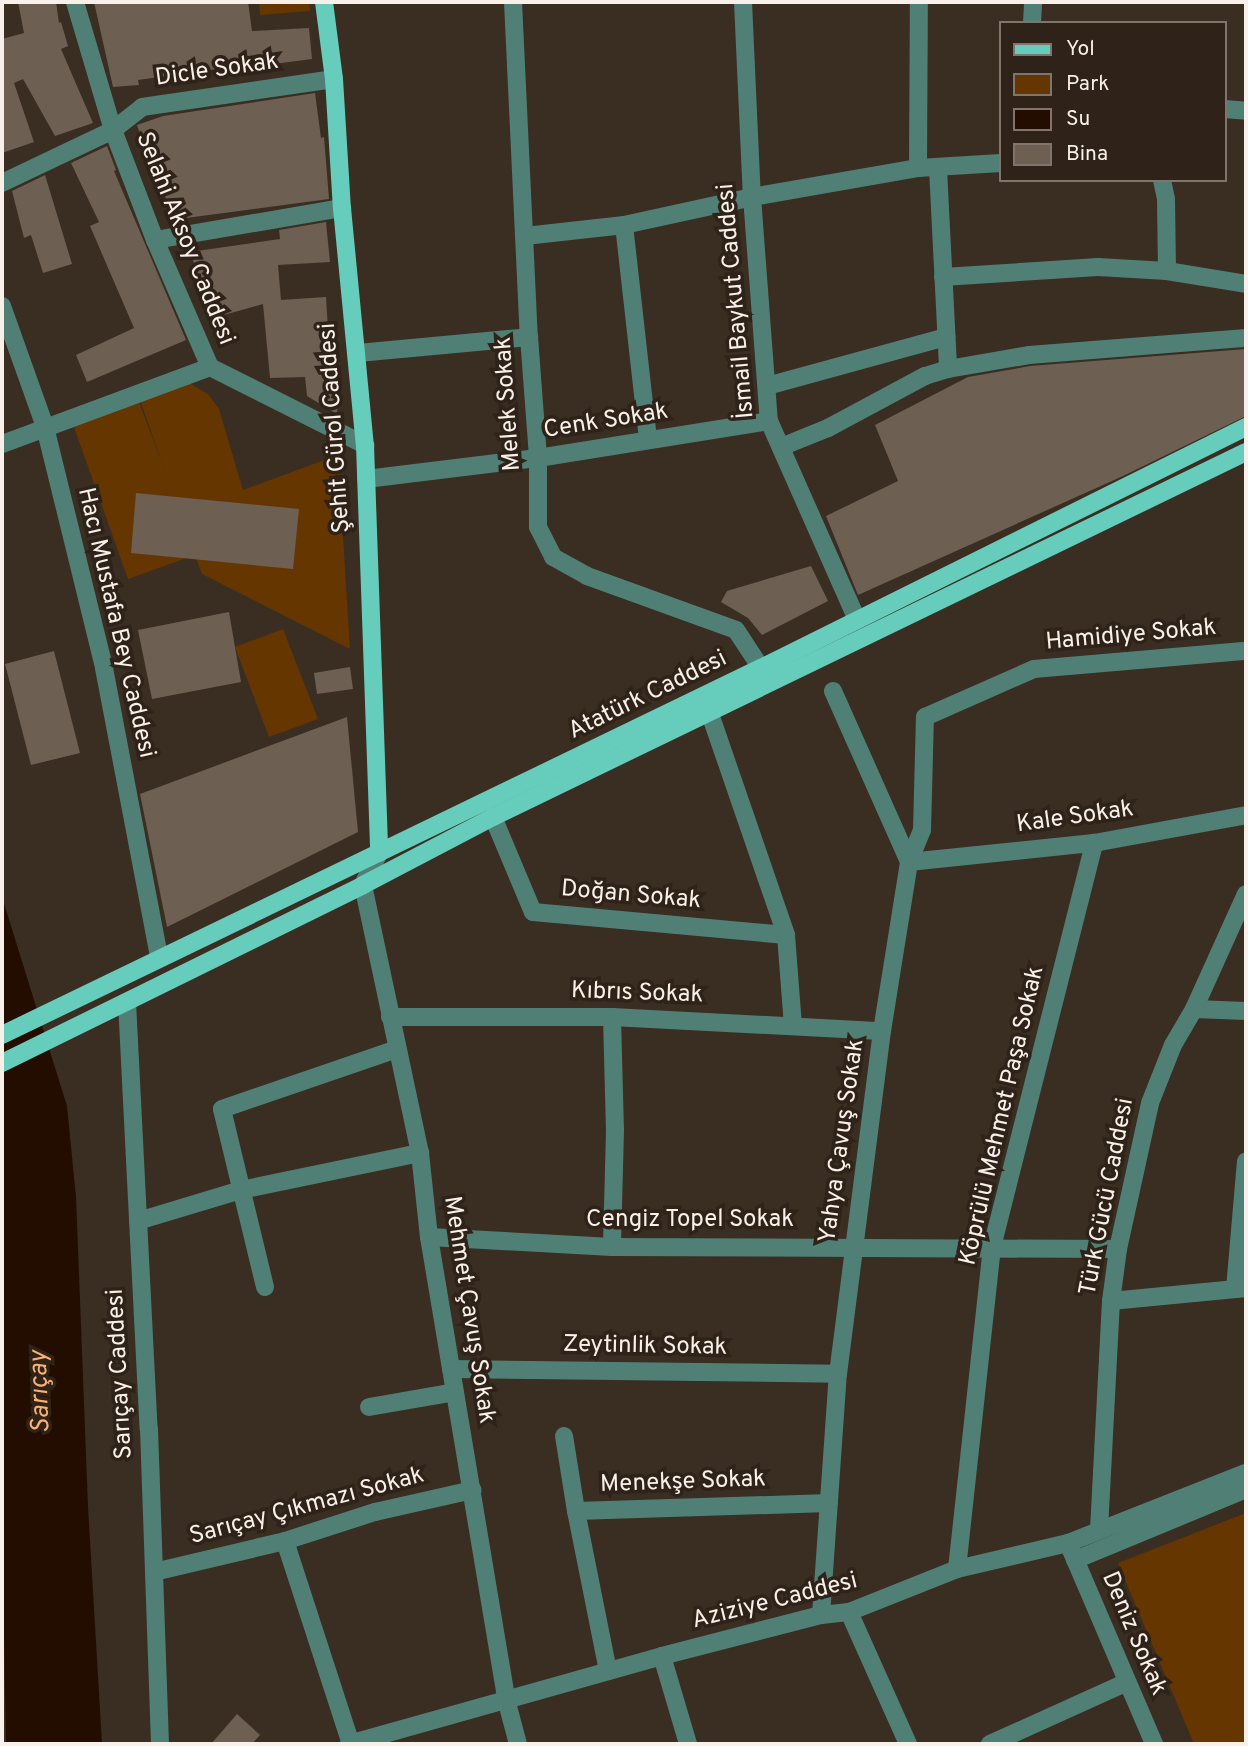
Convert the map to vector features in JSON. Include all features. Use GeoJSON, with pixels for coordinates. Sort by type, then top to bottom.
{"type":"FeatureCollection","features":[{"type":"Feature","properties":{"kind":"main road","name":"Şehit Gürol Caddesi"},"geometry":{"type":"LineString","coordinates":[[324,2],[334,79],[342,208],[365,445],[379,853]]}},
{"type":"Feature","properties":{"kind":"main road","name":"Atatürk Caddesi"},"geometry":{"type":"LineString","coordinates":[[2,1035],[761,668],[1246,427]]}},
{"type":"Feature","properties":{"kind":"main road","name":"Atatürk Caddesi"},"geometry":{"type":"LineString","coordinates":[[2,1063],[363,885],[493,817],[1246,452]]}},
{"type":"Feature","properties":{"kind":"street","name":"Selahi Aksoy Caddesi"},"geometry":{"type":"LineString","coordinates":[[75,2],[113,130],[155,240],[209,367],[365,445]]}},
{"type":"Feature","properties":{"kind":"street","name":"Melek Sokak"},"geometry":{"type":"LineString","coordinates":[[513,2],[528,337],[538,458],[538,527],[553,556],[587,576],[736,630],[761,668]]}},
{"type":"Feature","properties":{"kind":"street","name":"İsmail Baykut Caddesi"},"geometry":{"type":"LineString","coordinates":[[743,2],[752,197],[769,421],[857,620]]}},
{"type":"Feature","properties":{"kind":"street"},"geometry":{"type":"LineString","coordinates":[[918,168],[919,2]]}},
{"type":"Feature","properties":{"kind":"street"},"geometry":{"type":"LineString","coordinates":[[1031,21],[1033,2]]}},
{"type":"Feature","properties":{"kind":"street","name":"Dicle Sokak"},"geometry":{"type":"LineString","coordinates":[[2,183],[113,130],[142,107],[334,79]]}},
{"type":"Feature","properties":{"kind":"street"},"geometry":{"type":"LineString","coordinates":[[1227,109],[1246,111]]}},
{"type":"Feature","properties":{"kind":"street"},"geometry":{"type":"LineString","coordinates":[[525,236],[624,225],[752,197],[918,168],[938,169],[1000,163]]}},
{"type":"Feature","properties":{"kind":"street"},"geometry":{"type":"LineString","coordinates":[[938,169],[948,369]]}},
{"type":"Feature","properties":{"kind":"street"},"geometry":{"type":"LineString","coordinates":[[1162,182],[1166,199],[1167,271]]}},
{"type":"Feature","properties":{"kind":"street"},"geometry":{"type":"LineString","coordinates":[[155,240],[342,208]]}},
{"type":"Feature","properties":{"kind":"street"},"geometry":{"type":"LineString","coordinates":[[624,225],[648,439]]}},
{"type":"Feature","properties":{"kind":"street"},"geometry":{"type":"LineString","coordinates":[[943,277],[1098,267],[1167,271],[1246,284]]}},
{"type":"Feature","properties":{"kind":"street","name":"Hacı Mustafa Bey Caddesi"},"geometry":{"type":"LineString","coordinates":[[2,306],[45,427],[104,668],[159,957]]}},
{"type":"Feature","properties":{"kind":"street"},"geometry":{"type":"LineString","coordinates":[[358,353],[528,337]]}},
{"type":"Feature","properties":{"kind":"street"},"geometry":{"type":"LineString","coordinates":[[767,386],[946,337]]}},
{"type":"Feature","properties":{"kind":"street"},"geometry":{"type":"LineString","coordinates":[[781,447],[828,428],[925,376],[948,369],[1029,355],[1246,338]]}},
{"type":"Feature","properties":{"kind":"street"},"geometry":{"type":"LineString","coordinates":[[2,444],[209,367]]}},
{"type":"Feature","properties":{"kind":"street","name":"Cenk Sokak"},"geometry":{"type":"LineString","coordinates":[[366,479],[538,458],[769,421]]}},
{"type":"Feature","properties":{"kind":"street","name":"Hamidiye Sokak"},"geometry":{"type":"LineString","coordinates":[[909,862],[922,830],[925,717],[1034,669],[1246,651]]}},
{"type":"Feature","properties":{"kind":"street"},"geometry":{"type":"LineString","coordinates":[[833,691],[909,862]]}},
{"type":"Feature","properties":{"kind":"street"},"geometry":{"type":"LineString","coordinates":[[709,711],[786,935],[793,1025]]}},
{"type":"Feature","properties":{"kind":"street","name":"Kale Sokak"},"geometry":{"type":"LineString","coordinates":[[909,862],[1094,843],[1246,815]]}},
{"type":"Feature","properties":{"kind":"street","name":"Doğan Sokak"},"geometry":{"type":"LineString","coordinates":[[493,817],[533,912],[786,935]]}},
{"type":"Feature","properties":{"kind":"street","name":"Köprülü Mehmet Paşa Sokak"},"geometry":{"type":"LineString","coordinates":[[957,1569],[992,1247],[1094,843]]}},
{"type":"Feature","properties":{"kind":"street"},"geometry":{"type":"LineString","coordinates":[[363,885],[379,853]]}},
{"type":"Feature","properties":{"kind":"street","name":"Yahya Çavuş Sokak"},"geometry":{"type":"LineString","coordinates":[[821,1615],[838,1374],[882,1031],[909,862]]}},
{"type":"Feature","properties":{"kind":"street","name":"Mehmet Çavuş Sokak"},"geometry":{"type":"LineString","coordinates":[[363,885],[420,1153],[429,1237],[506,1699],[517,1744]]}},
{"type":"Feature","properties":{"kind":"street","name":"Türk Gücü Caddesi"},"geometry":{"type":"LineString","coordinates":[[1099,1530],[1111,1301],[1118,1249],[1150,1103],[1173,1045],[1194,1009],[1246,894]]}},
{"type":"Feature","properties":{"kind":"street","name":"Sarıçay Caddesi"},"geometry":{"type":"LineString","coordinates":[[127,1003],[160,1744]]}},
{"type":"Feature","properties":{"kind":"street"},"geometry":{"type":"LineString","coordinates":[[1194,1009],[1246,1011]]}},
{"type":"Feature","properties":{"kind":"street","name":"Kıbrıs Sokak"},"geometry":{"type":"LineString","coordinates":[[390,1017],[612,1017],[882,1031]]}},
{"type":"Feature","properties":{"kind":"street"},"geometry":{"type":"LineString","coordinates":[[612,1017],[615,1130],[612,1247]]}},
{"type":"Feature","properties":{"kind":"street"},"geometry":{"type":"LineString","coordinates":[[265,1287],[222,1109],[397,1049]]}},
{"type":"Feature","properties":{"kind":"street"},"geometry":{"type":"LineString","coordinates":[[138,1220],[241,1190],[420,1153]]}},
{"type":"Feature","properties":{"kind":"street"},"geometry":{"type":"LineString","coordinates":[[1111,1301],[1240,1288],[1246,1161]]}},
{"type":"Feature","properties":{"kind":"street","name":"Cengiz Topel Sokak"},"geometry":{"type":"LineString","coordinates":[[429,1237],[612,1247],[1118,1249]]}},
{"type":"Feature","properties":{"kind":"street","name":"Zeytinlik Sokak"},"geometry":{"type":"LineString","coordinates":[[451,1369],[838,1374]]}},
{"type":"Feature","properties":{"kind":"street"},"geometry":{"type":"LineString","coordinates":[[369,1408],[455,1392]]}},
{"type":"Feature","properties":{"kind":"street"},"geometry":{"type":"LineString","coordinates":[[564,1436],[576,1511]]}},
{"type":"Feature","properties":{"kind":"street","name":"Aziziye Caddesi"},"geometry":{"type":"LineString","coordinates":[[350,1744],[662,1656],[821,1615],[849,1612],[957,1569],[1068,1543],[1246,1472]]}},
{"type":"Feature","properties":{"kind":"street"},"geometry":{"type":"LineString","coordinates":[[1075,1560],[1246,1489]]}},
{"type":"Feature","properties":{"kind":"street","name":"Sarıçay Çıkmazı Sokak"},"geometry":{"type":"LineString","coordinates":[[153,1572],[285,1541],[375,1512],[473,1490]]}},
{"type":"Feature","properties":{"kind":"street","name":"Menekşe Sokak"},"geometry":{"type":"LineString","coordinates":[[608,1671],[576,1511],[829,1503]]}},
{"type":"Feature","properties":{"kind":"street"},"geometry":{"type":"LineString","coordinates":[[285,1541],[350,1744]]}},
{"type":"Feature","properties":{"kind":"street","name":"Deniz Sokak"},"geometry":{"type":"LineString","coordinates":[[1068,1543],[1154,1744]]}},
{"type":"Feature","properties":{"kind":"street"},"geometry":{"type":"LineString","coordinates":[[849,1612],[908,1744]]}},
{"type":"Feature","properties":{"kind":"street"},"geometry":{"type":"LineString","coordinates":[[662,1656],[688,1744]]}},
{"type":"Feature","properties":{"kind":"street"},"geometry":{"type":"LineString","coordinates":[[989,1744],[1127,1682]]}},
{"type":"Feature","properties":{"kind":"green space"},"geometry":{"type":"Polygon","coordinates":[[[259,2],[309,2],[310,11],[260,15],[259,2]]]}},
{"type":"Feature","properties":{"kind":"green space"},"geometry":{"type":"Polygon","coordinates":[[[186,381],[208,394],[219,409],[243,490],[338,455],[350,649],[202,574],[195,555],[128,579],[74,427],[139,402],[165,471],[140,400],[186,381]]]}},
{"type":"Feature","properties":{"kind":"green space"},"geometry":{"type":"Polygon","coordinates":[[[283,629],[318,719],[269,737],[235,647],[283,629]]]}},
{"type":"Feature","properties":{"kind":"green space"},"geometry":{"type":"Polygon","coordinates":[[[1246,1513],[1246,1744],[1194,1744],[1118,1563],[1246,1513]]]}},
{"type":"Feature","properties":{"kind":"water","name":"Sarıçay"},"geometry":{"type":"Polygon","coordinates":[[[2,897],[67,1106],[76,1197],[88,1507],[102,1744],[6,1744],[2,1528],[2,897]]]}},
{"type":"Feature","properties":{"kind":"building"},"geometry":{"type":"Polygon","coordinates":[[[18,2],[56,2],[59,23],[61,22],[68,46],[61,49],[93,123],[55,136],[23,79],[14,83],[34,142],[2,153],[2,39],[24,33],[18,2]]]}},
{"type":"Feature","properties":{"kind":"building"},"geometry":{"type":"Polygon","coordinates":[[[94,2],[248,2],[252,31],[309,28],[312,59],[274,64],[273,61],[138,80],[139,85],[113,87],[94,2]]]}},
{"type":"Feature","properties":{"kind":"building"},"geometry":{"type":"Polygon","coordinates":[[[315,93],[321,138],[324,137],[329,199],[171,220],[161,179],[156,179],[137,125],[163,116],[315,93]]]}},
{"type":"Feature","properties":{"kind":"building"},"geometry":{"type":"Polygon","coordinates":[[[107,146],[116,170],[114,171],[186,340],[87,382],[76,355],[134,328],[90,226],[99,222],[71,163],[107,146]]]}},
{"type":"Feature","properties":{"kind":"building"},"geometry":{"type":"Polygon","coordinates":[[[45,175],[72,264],[43,273],[31,235],[24,238],[12,191],[45,175]]]}},
{"type":"Feature","properties":{"kind":"building"},"geometry":{"type":"Polygon","coordinates":[[[326,222],[330,262],[278,265],[281,300],[326,297],[330,362],[340,363],[337,414],[307,396],[305,377],[270,378],[263,304],[213,318],[190,252],[280,239],[279,230],[326,222]]]}},
{"type":"Feature","properties":{"kind":"building"},"geometry":{"type":"Polygon","coordinates":[[[1246,349],[1246,416],[1123,476],[858,595],[826,516],[898,481],[875,425],[968,377],[1030,366],[1246,349]]]}},
{"type":"Feature","properties":{"kind":"building"},"geometry":{"type":"Polygon","coordinates":[[[136,493],[299,509],[293,569],[131,553],[136,493]]]}},
{"type":"Feature","properties":{"kind":"building"},"geometry":{"type":"Polygon","coordinates":[[[811,566],[828,601],[762,635],[748,618],[721,602],[727,591],[811,566]]]}},
{"type":"Feature","properties":{"kind":"building"},"geometry":{"type":"Polygon","coordinates":[[[229,612],[241,682],[152,699],[138,630],[229,612]]]}},
{"type":"Feature","properties":{"kind":"building"},"geometry":{"type":"Polygon","coordinates":[[[54,651],[80,753],[31,765],[5,664],[54,651]]]}},
{"type":"Feature","properties":{"kind":"building"},"geometry":{"type":"Polygon","coordinates":[[[350,667],[353,689],[317,694],[314,673],[350,667]]]}},
{"type":"Feature","properties":{"kind":"building"},"geometry":{"type":"Polygon","coordinates":[[[347,717],[358,832],[167,927],[140,794],[347,717]]]}},
{"type":"Feature","properties":{"kind":"building"},"geometry":{"type":"Polygon","coordinates":[[[237,1714],[260,1735],[252,1744],[211,1744],[237,1714]]]}}]}
